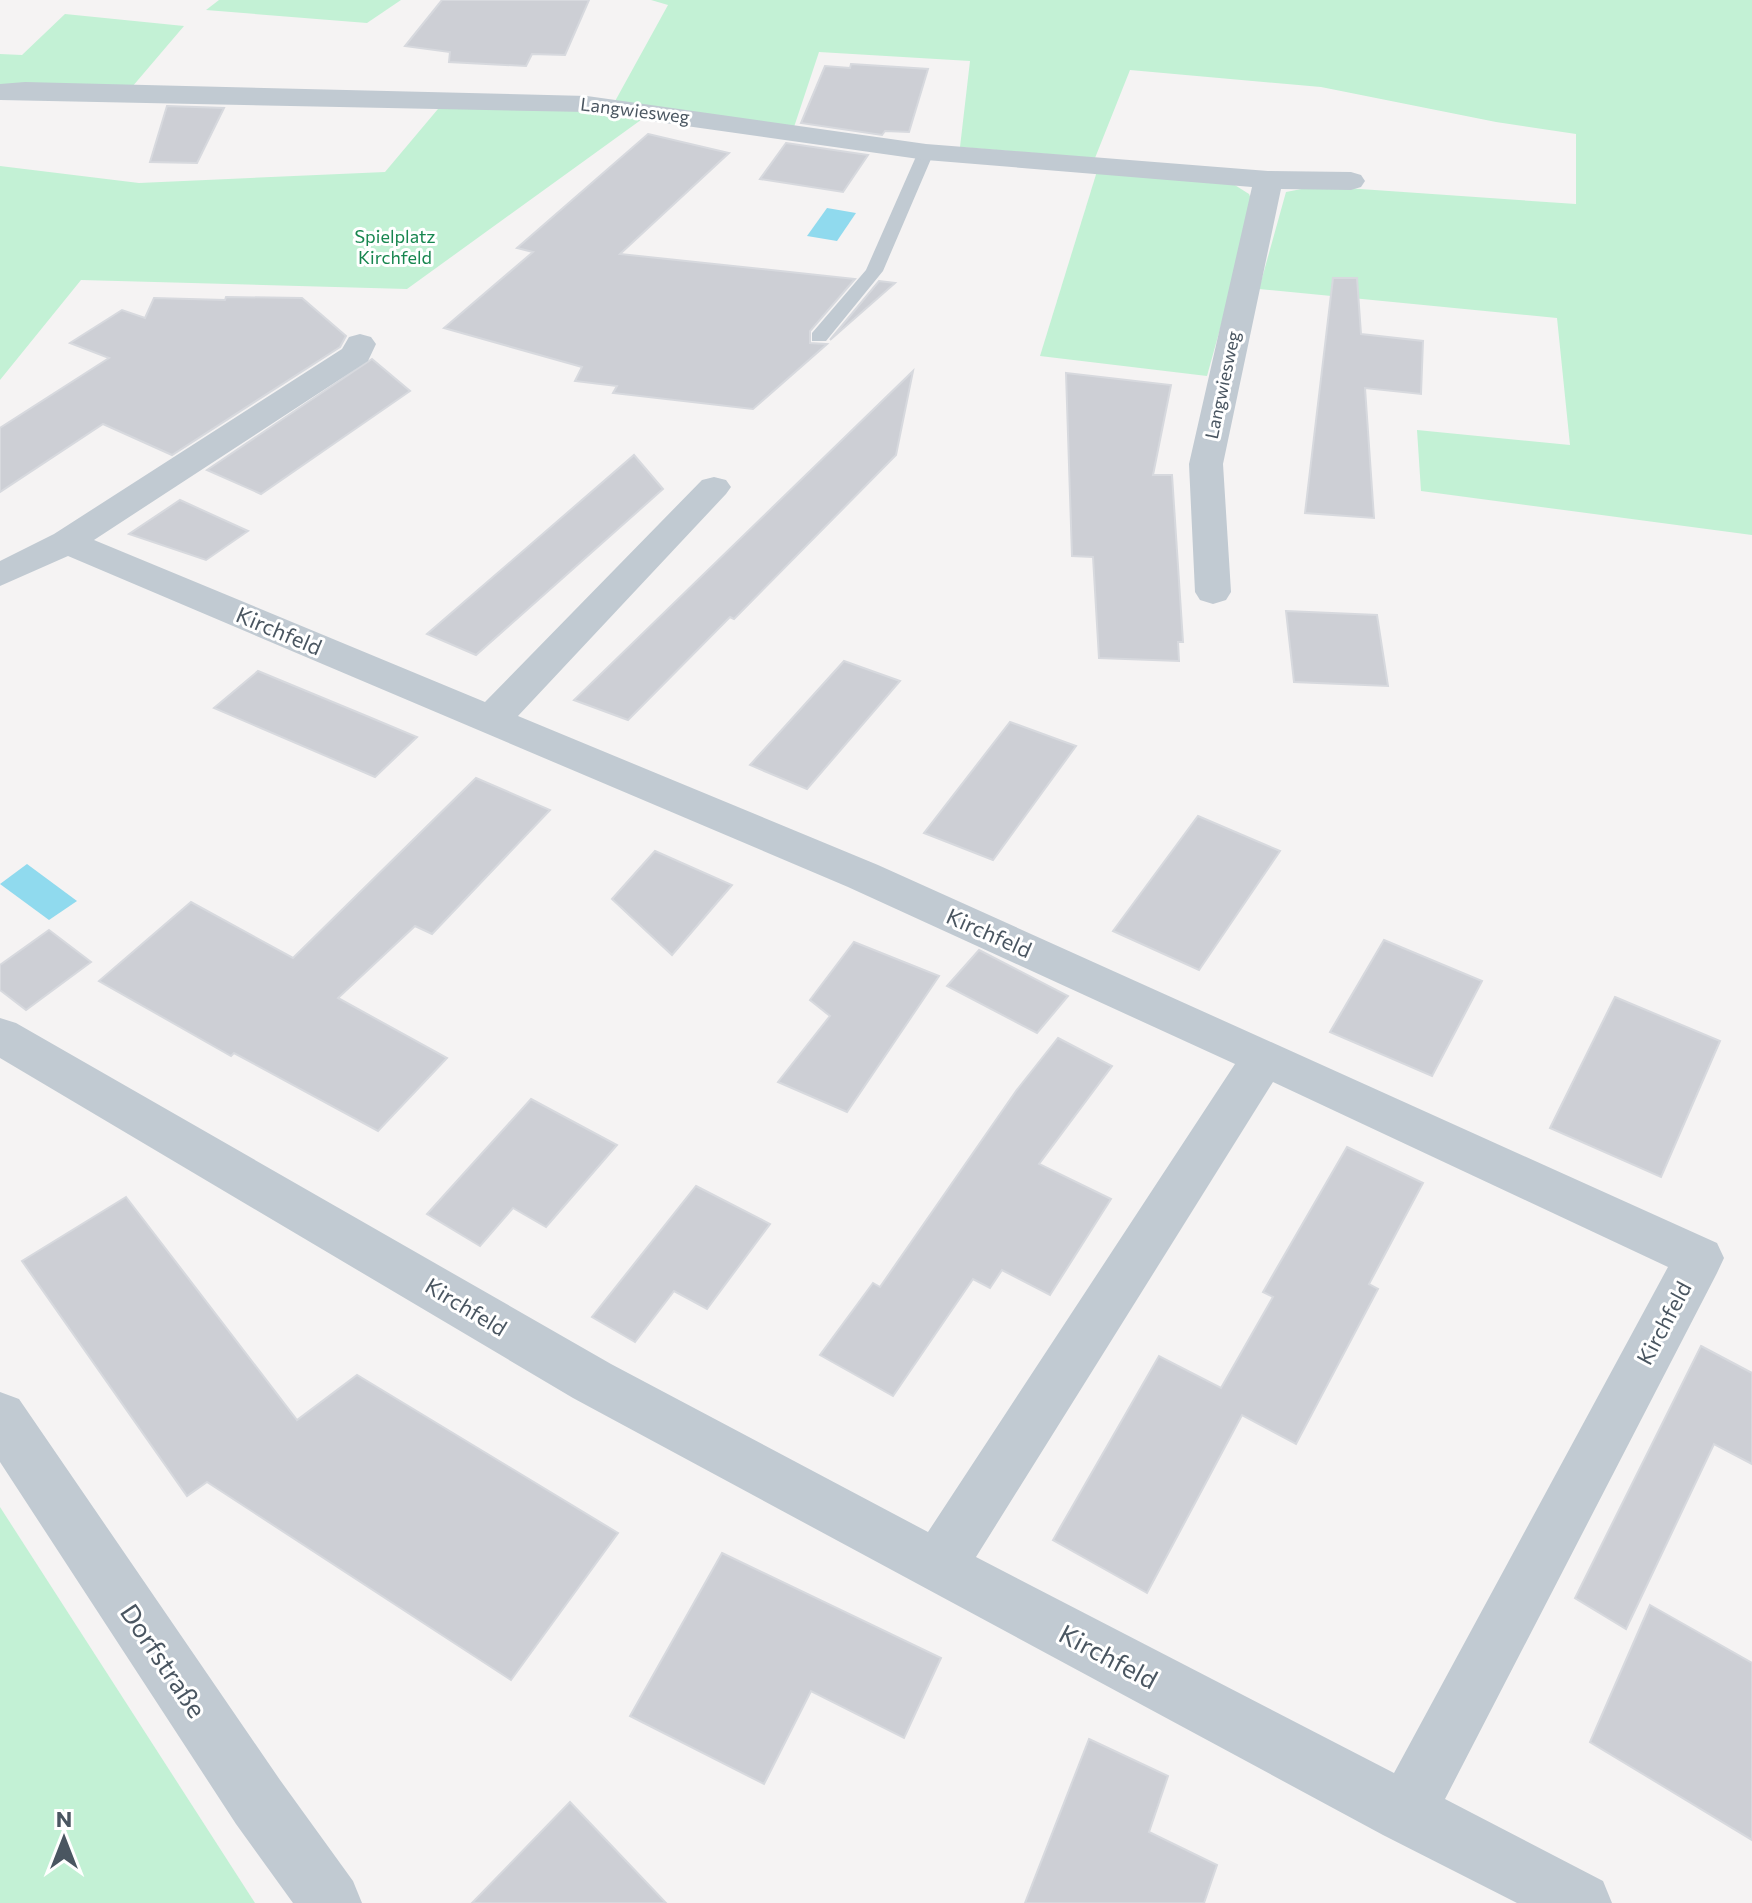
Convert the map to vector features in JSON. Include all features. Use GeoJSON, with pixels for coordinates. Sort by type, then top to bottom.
{"type":"FeatureCollection","features":[{"type":"Feature","properties":{"kind":"street","name":"Langwiesweg"},"geometry":{"type":"LineString","coordinates":[[0,92],[41,90],[587,104],[926,152],[1268,180],[1351,181]]}},
{"type":"Feature","properties":{"kind":"street","name":"Langwiesweg"},"geometry":{"type":"LineString","coordinates":[[1213,592],[1206,464],[1268,180]]}},
{"type":"Feature","properties":{"kind":"street"},"geometry":{"type":"LineString","coordinates":[[0,575],[67,542],[357,354],[360,344]]}},
{"type":"Feature","properties":{"kind":"street"},"geometry":{"type":"LineString","coordinates":[[492,719],[714,487]]}},
{"type":"Feature","properties":{"kind":"street","name":"Kirchfeld"},"geometry":{"type":"LineString","coordinates":[[67,542],[863,876],[1699,1258],[1405,1813]]}},
{"type":"Feature","properties":{"kind":"street","name":"Kirchfeld"},"geometry":{"type":"LineString","coordinates":[[0,1036],[592,1381],[938,1567],[1581,1903]]}},
{"type":"Feature","properties":{"kind":"street"},"geometry":{"type":"LineString","coordinates":[[938,1567],[1264,1057]]}},
{"type":"Feature","properties":{"kind":"street","name":"Dorfstraße"},"geometry":{"type":"LineString","coordinates":[[0,1416],[258,1802],[331,1903]]}},
{"type":"Feature","properties":{"kind":"lane"},"geometry":{"type":"LineString","coordinates":[[819,337],[874,271],[926,152]]}},
{"type":"Feature","properties":{"kind":"green space"},"geometry":{"type":"Polygon","coordinates":[[[219,0],[401,0],[367,23],[206,10],[219,0]]]}},
{"type":"Feature","properties":{"kind":"green space"},"geometry":{"type":"Polygon","coordinates":[[[651,0],[1752,0],[1752,535],[1421,491],[1417,430],[1570,445],[1557,318],[1259,289],[1286,192],[1317,186],[1576,204],[1576,134],[1496,122],[1321,87],[1130,70],[1095,158],[960,147],[970,61],[819,52],[794,127],[614,103],[668,5],[651,0]]]}},
{"type":"Feature","properties":{"kind":"green space"},"geometry":{"type":"Polygon","coordinates":[[[65,14],[184,26],[132,87],[0,86],[0,54],[22,55],[65,14]]]}},
{"type":"Feature","properties":{"kind":"green space","name":"Spielplatz Kirchfeld"},"geometry":{"type":"Polygon","coordinates":[[[443,103],[517,105],[645,117],[407,289],[81,280],[0,380],[0,166],[139,183],[385,172],[443,103]]]}},
{"type":"Feature","properties":{"kind":"green space"},"geometry":{"type":"Polygon","coordinates":[[[1098,168],[1230,182],[1249,194],[1254,206],[1207,376],[1040,356],[1098,168]]]}},
{"type":"Feature","properties":{"kind":"green space"},"geometry":{"type":"Polygon","coordinates":[[[0,1507],[255,1903],[0,1903],[0,1507]]]}},
{"type":"Feature","properties":{"kind":"water"},"geometry":{"type":"Polygon","coordinates":[[[827,208],[856,213],[837,241],[807,236],[827,208]]]}},
{"type":"Feature","properties":{"kind":"water"},"geometry":{"type":"Polygon","coordinates":[[[27,864],[77,901],[49,920],[0,884],[27,864]]]}},
{"type":"Feature","properties":{"kind":"building"},"geometry":{"type":"Polygon","coordinates":[[[442,0],[589,0],[565,55],[532,54],[526,66],[449,62],[450,52],[405,46],[442,0]]]}},
{"type":"Feature","properties":{"kind":"building"},"geometry":{"type":"Polygon","coordinates":[[[851,64],[928,69],[909,132],[885,131],[882,135],[801,123],[825,66],[850,68],[851,64]]]}},
{"type":"Feature","properties":{"kind":"building"},"geometry":{"type":"Polygon","coordinates":[[[167,106],[224,108],[197,163],[150,162],[167,106]]]}},
{"type":"Feature","properties":{"kind":"building"},"geometry":{"type":"Polygon","coordinates":[[[648,134],[729,153],[620,254],[855,279],[810,331],[810,343],[827,344],[753,409],[613,393],[617,386],[575,381],[582,367],[444,328],[533,252],[517,248],[648,134]]]}},
{"type":"Feature","properties":{"kind":"building"},"geometry":{"type":"Polygon","coordinates":[[[786,143],[868,155],[843,192],[760,179],[786,143]]]}},
{"type":"Feature","properties":{"kind":"building"},"geometry":{"type":"Polygon","coordinates":[[[1333,278],[1357,278],[1361,334],[1423,341],[1421,394],[1365,388],[1374,518],[1305,513],[1333,278]]]}},
{"type":"Feature","properties":{"kind":"building"},"geometry":{"type":"Polygon","coordinates":[[[879,281],[895,283],[830,340],[879,281]]]}},
{"type":"Feature","properties":{"kind":"building"},"geometry":{"type":"Polygon","coordinates":[[[226,297],[302,298],[346,336],[340,347],[172,455],[103,424],[0,492],[0,428],[109,358],[70,343],[122,310],[145,318],[154,298],[225,300],[226,297]]]}},
{"type":"Feature","properties":{"kind":"building"},"geometry":{"type":"Polygon","coordinates":[[[372,359],[410,391],[261,494],[207,470],[372,359]]]}},
{"type":"Feature","properties":{"kind":"building"},"geometry":{"type":"Polygon","coordinates":[[[913,371],[896,455],[734,619],[730,617],[628,720],[574,700],[913,371]]]}},
{"type":"Feature","properties":{"kind":"building"},"geometry":{"type":"Polygon","coordinates":[[[1066,373],[1171,385],[1153,475],[1172,475],[1183,642],[1178,642],[1179,661],[1099,658],[1093,557],[1072,556],[1066,373]]]}},
{"type":"Feature","properties":{"kind":"building"},"geometry":{"type":"Polygon","coordinates":[[[634,455],[663,489],[476,655],[427,634],[634,455]]]}},
{"type":"Feature","properties":{"kind":"building"},"geometry":{"type":"Polygon","coordinates":[[[180,500],[248,531],[206,560],[129,534],[180,500]]]}},
{"type":"Feature","properties":{"kind":"building"},"geometry":{"type":"Polygon","coordinates":[[[1286,611],[1377,615],[1388,686],[1294,682],[1286,611]]]}},
{"type":"Feature","properties":{"kind":"building"},"geometry":{"type":"Polygon","coordinates":[[[844,661],[900,681],[807,789],[750,765],[844,661]]]}},
{"type":"Feature","properties":{"kind":"building"},"geometry":{"type":"Polygon","coordinates":[[[258,671],[417,737],[375,777],[214,708],[258,671]]]}},
{"type":"Feature","properties":{"kind":"building"},"geometry":{"type":"Polygon","coordinates":[[[1010,722],[1076,746],[993,860],[924,833],[1010,722]]]}},
{"type":"Feature","properties":{"kind":"building"},"geometry":{"type":"Polygon","coordinates":[[[476,778],[550,810],[432,934],[415,926],[338,998],[447,1058],[378,1131],[234,1053],[231,1056],[99,981],[191,902],[293,958],[476,778]]]}},
{"type":"Feature","properties":{"kind":"building"},"geometry":{"type":"Polygon","coordinates":[[[1198,816],[1280,851],[1199,970],[1113,931],[1198,816]]]}},
{"type":"Feature","properties":{"kind":"building"},"geometry":{"type":"Polygon","coordinates":[[[655,851],[732,885],[672,955],[612,899],[655,851]]]}},
{"type":"Feature","properties":{"kind":"building"},"geometry":{"type":"Polygon","coordinates":[[[49,930],[91,962],[26,1010],[0,990],[0,965],[49,930]]]}},
{"type":"Feature","properties":{"kind":"building"},"geometry":{"type":"Polygon","coordinates":[[[1384,940],[1482,981],[1432,1076],[1330,1032],[1384,940]]]}},
{"type":"Feature","properties":{"kind":"building"},"geometry":{"type":"Polygon","coordinates":[[[854,942],[939,976],[847,1112],[778,1082],[830,1016],[810,1000],[854,942]]]}},
{"type":"Feature","properties":{"kind":"building"},"geometry":{"type":"Polygon","coordinates":[[[979,950],[1068,996],[1037,1033],[947,986],[979,950]]]}},
{"type":"Feature","properties":{"kind":"building"},"geometry":{"type":"Polygon","coordinates":[[[1615,997],[1720,1041],[1661,1177],[1550,1128],[1615,997]]]}},
{"type":"Feature","properties":{"kind":"building"},"geometry":{"type":"Polygon","coordinates":[[[1058,1038],[1112,1066],[1039,1164],[1111,1199],[1050,1295],[1002,1270],[990,1288],[973,1279],[893,1396],[820,1355],[873,1283],[880,1287],[1016,1091],[1058,1038]]]}},
{"type":"Feature","properties":{"kind":"building"},"geometry":{"type":"Polygon","coordinates":[[[531,1099],[617,1145],[546,1227],[513,1208],[480,1246],[427,1214],[531,1099]]]}},
{"type":"Feature","properties":{"kind":"building"},"geometry":{"type":"Polygon","coordinates":[[[1347,1147],[1423,1183],[1369,1284],[1378,1289],[1296,1444],[1242,1415],[1147,1593],[1053,1540],[1159,1356],[1221,1388],[1273,1297],[1263,1292],[1347,1147]]]}},
{"type":"Feature","properties":{"kind":"building"},"geometry":{"type":"Polygon","coordinates":[[[696,1186],[770,1224],[707,1309],[674,1291],[635,1342],[592,1317],[696,1186]]]}},
{"type":"Feature","properties":{"kind":"building"},"geometry":{"type":"Polygon","coordinates":[[[126,1197],[297,1420],[357,1375],[618,1533],[511,1680],[207,1482],[187,1496],[22,1261],[126,1197]]]}},
{"type":"Feature","properties":{"kind":"building"},"geometry":{"type":"Polygon","coordinates":[[[1701,1346],[1752,1373],[1752,1464],[1714,1444],[1626,1629],[1575,1598],[1701,1346]]]}},
{"type":"Feature","properties":{"kind":"building"},"geometry":{"type":"Polygon","coordinates":[[[722,1553],[941,1658],[904,1738],[811,1691],[764,1784],[630,1716],[722,1553]]]}},
{"type":"Feature","properties":{"kind":"building"},"geometry":{"type":"Polygon","coordinates":[[[1650,1605],[1752,1663],[1752,1840],[1590,1742],[1650,1605]]]}},
{"type":"Feature","properties":{"kind":"building"},"geometry":{"type":"Polygon","coordinates":[[[1089,1739],[1168,1776],[1149,1832],[1217,1865],[1204,1903],[1025,1903],[1089,1739]]]}},
{"type":"Feature","properties":{"kind":"building"},"geometry":{"type":"Polygon","coordinates":[[[570,1802],[666,1903],[472,1903],[570,1802]]]}}]}
